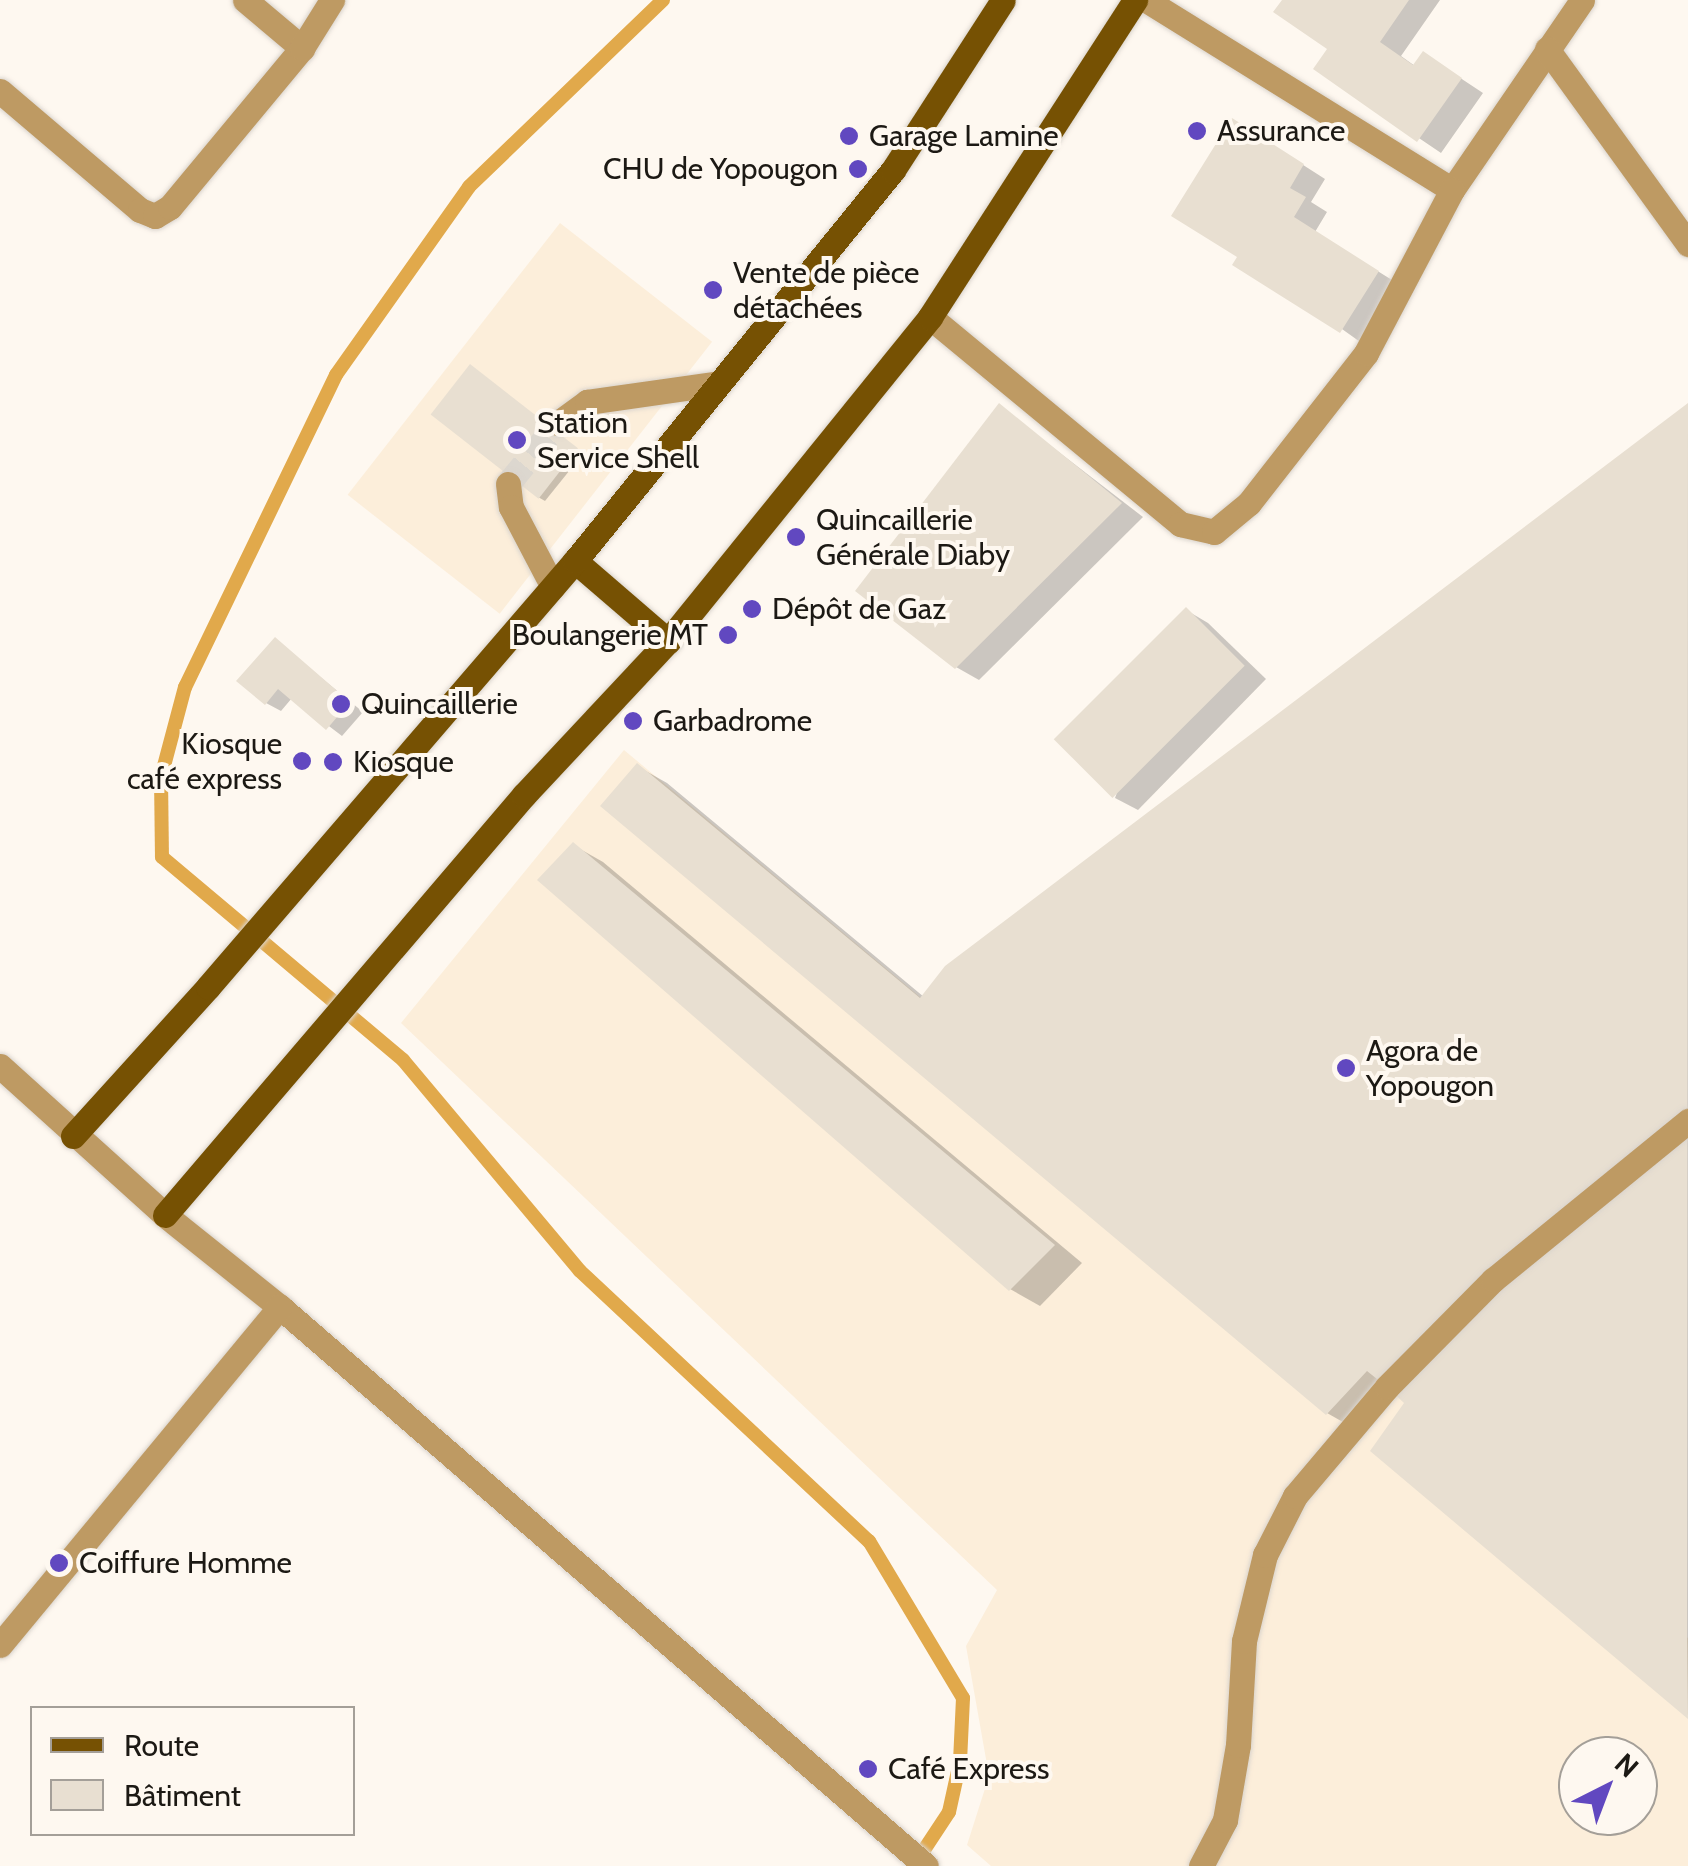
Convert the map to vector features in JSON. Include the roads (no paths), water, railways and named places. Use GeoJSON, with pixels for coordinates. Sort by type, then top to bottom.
{"type":"FeatureCollection","features":[{"type":"Feature","properties":{"kind":"main road"},"geometry":{"type":"LineString","coordinates":[[73,1136],[282,902],[575,561],[893,170],[1003,0]]}},
{"type":"Feature","properties":{"kind":"main road"},"geometry":{"type":"LineString","coordinates":[[165,1215],[524,795],[668,641],[930,318],[1134,0]]}},
{"type":"Feature","properties":{"kind":"main road"},"geometry":{"type":"LineString","coordinates":[[575,561],[668,641]]}},
{"type":"Feature","properties":{"kind":"street"},"geometry":{"type":"LineString","coordinates":[[245,0],[302,48]]}},
{"type":"Feature","properties":{"kind":"street"},"geometry":{"type":"LineString","coordinates":[[0,91],[140,210],[154,216],[170,207],[302,48],[332,0]]}},
{"type":"Feature","properties":{"kind":"street"},"geometry":{"type":"LineString","coordinates":[[1146,0],[1452,190]]}},
{"type":"Feature","properties":{"kind":"street"},"geometry":{"type":"LineString","coordinates":[[930,318],[1180,524],[1214,532],[1249,503],[1366,353],[1452,190],[1582,0]]}},
{"type":"Feature","properties":{"kind":"street"},"geometry":{"type":"LineString","coordinates":[[1547,48],[1688,244]]}},
{"type":"Feature","properties":{"kind":"street"},"geometry":{"type":"LineString","coordinates":[[558,423],[586,402],[720,383]]}},
{"type":"Feature","properties":{"kind":"street"},"geometry":{"type":"LineString","coordinates":[[508,484],[511,507],[552,587]]}},
{"type":"Feature","properties":{"kind":"street"},"geometry":{"type":"LineString","coordinates":[[0,1066],[73,1136],[280,1307],[926,1866]]}},
{"type":"Feature","properties":{"kind":"street"},"geometry":{"type":"LineString","coordinates":[[0,1091],[73,1136]]}},
{"type":"Feature","properties":{"kind":"street"},"geometry":{"type":"LineString","coordinates":[[1201,1866],[1225,1820],[1238,1746],[1244,1641],[1265,1555],[1295,1496],[1387,1388],[1492,1280],[1688,1121]]}},
{"type":"Feature","properties":{"kind":"street"},"geometry":{"type":"LineString","coordinates":[[0,1646],[280,1307]]}},
{"type":"Feature","properties":{"kind":"waterway"},"geometry":{"type":"LineString","coordinates":[[663,0],[469,187],[336,375],[185,687],[161,777],[162,857],[403,1060],[580,1271],[869,1541],[963,1698],[960,1762],[949,1812],[916,1862]]}},
{"type":"Feature","properties":{"kind":"tunnel"},"geometry":{"type":"LineString","coordinates":[[508,484],[558,423]]}},
{"type":"Feature","properties":{"kind":"place","name":"Assurance"},"geometry":{"type":"Point","coordinates":[1197,131]}},
{"type":"Feature","properties":{"kind":"place","name":"Garage Lamine"},"geometry":{"type":"Point","coordinates":[849,136]}},
{"type":"Feature","properties":{"kind":"place","name":"CHU de Yopougon"},"geometry":{"type":"Point","coordinates":[858,169]}},
{"type":"Feature","properties":{"kind":"place","name":"Vente de pièce détachées"},"geometry":{"type":"Point","coordinates":[713,290]}},
{"type":"Feature","properties":{"kind":"place","name":"Station Service Shell"},"geometry":{"type":"Point","coordinates":[517,440]}},
{"type":"Feature","properties":{"kind":"place","name":"Quincaillerie Générale Diaby"},"geometry":{"type":"Point","coordinates":[796,537]}},
{"type":"Feature","properties":{"kind":"place","name":"Dépôt de Gaz"},"geometry":{"type":"Point","coordinates":[752,609]}},
{"type":"Feature","properties":{"kind":"place","name":"Boulangerie MT"},"geometry":{"type":"Point","coordinates":[728,635]}},
{"type":"Feature","properties":{"kind":"place","name":"Quincaillerie"},"geometry":{"type":"Point","coordinates":[341,704]}},
{"type":"Feature","properties":{"kind":"place","name":"Garbadrome"},"geometry":{"type":"Point","coordinates":[633,721]}},
{"type":"Feature","properties":{"kind":"place","name":"Kiosque café express"},"geometry":{"type":"Point","coordinates":[302,761]}},
{"type":"Feature","properties":{"kind":"place","name":"Kiosque"},"geometry":{"type":"Point","coordinates":[333,762]}},
{"type":"Feature","properties":{"kind":"place","name":"Agora de Yopougon"},"geometry":{"type":"Point","coordinates":[1346,1068]}},
{"type":"Feature","properties":{"kind":"place","name":"Coiffure Homme"},"geometry":{"type":"Point","coordinates":[59,1563]}},
{"type":"Feature","properties":{"kind":"place","name":"Café Express"},"geometry":{"type":"Point","coordinates":[868,1769]}}]}
